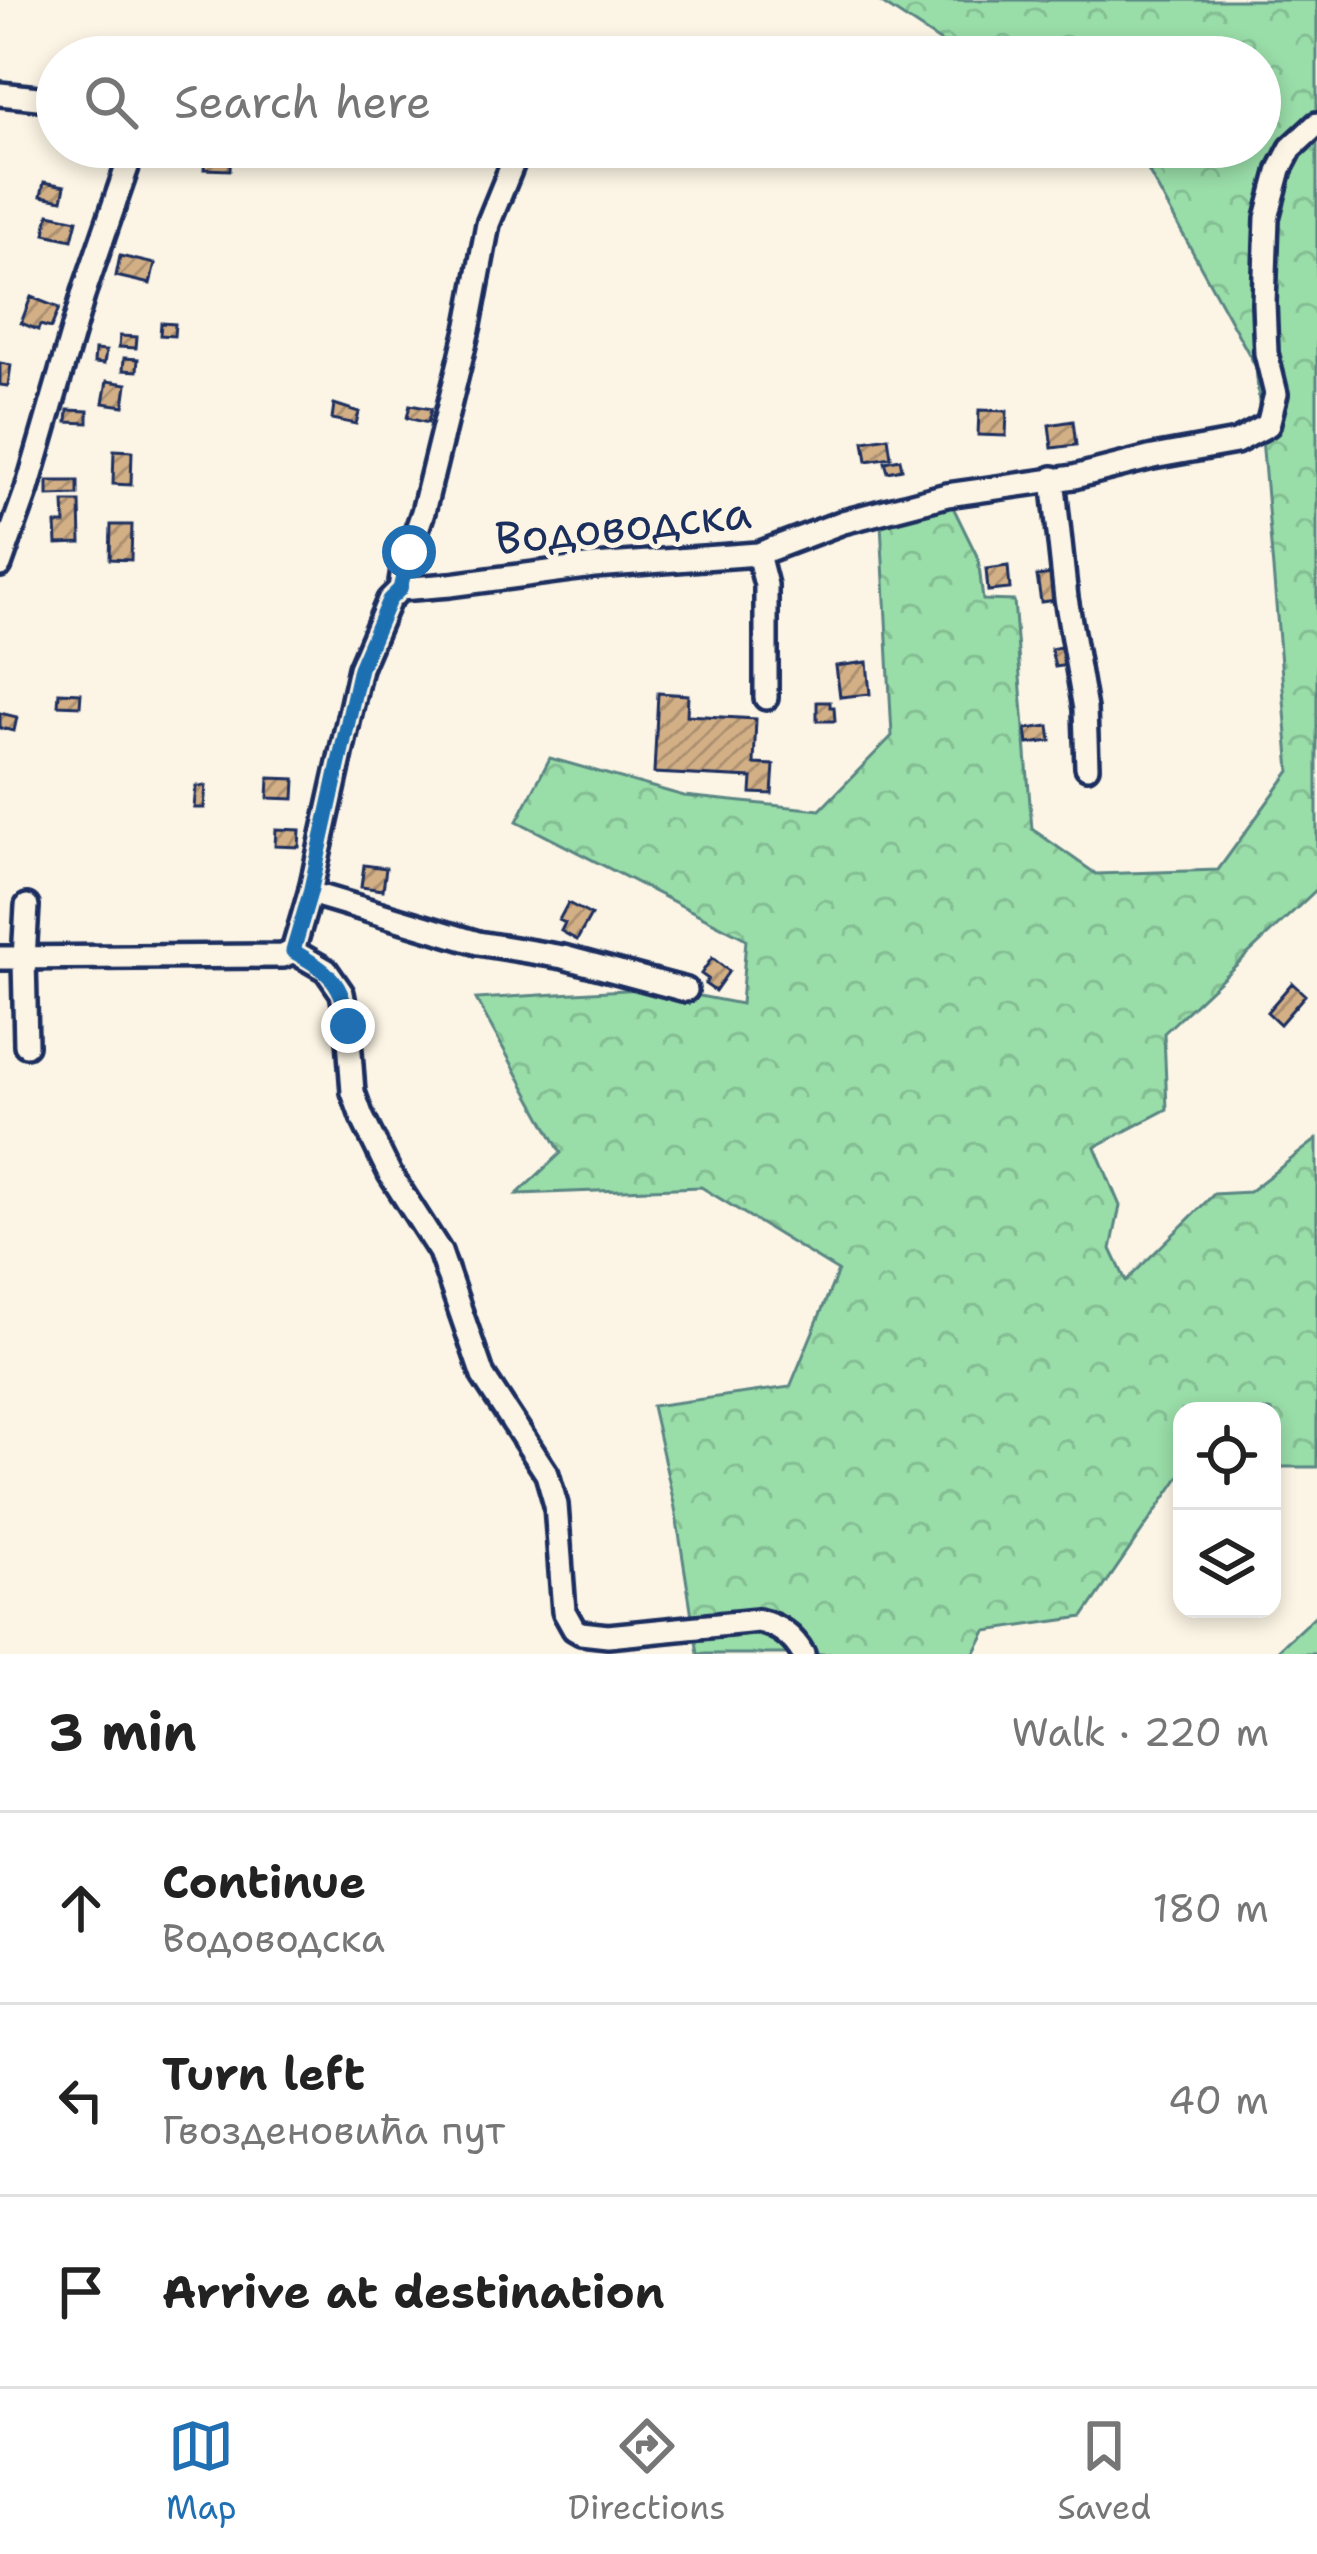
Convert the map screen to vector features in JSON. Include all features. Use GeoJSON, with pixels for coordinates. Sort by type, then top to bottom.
{"type":"FeatureCollection","features":[{"type":"Feature","properties":{"kind":"street"},"geometry":{"type":"LineString","coordinates":[[0,94],[36,98]]}},
{"type":"Feature","properties":{"kind":"street","name":"Водоводска"},"geometry":{"type":"LineString","coordinates":[[1281,167],[1291,148],[1317,124]]}},
{"type":"Feature","properties":{"kind":"street"},"geometry":{"type":"LineString","coordinates":[[0,565],[127,168]]}},
{"type":"Feature","properties":{"kind":"street"},"geometry":{"type":"LineString","coordinates":[[0,958],[283,956],[293,951],[360,668],[389,600],[400,589],[470,326],[488,224],[512,168]]}},
{"type":"Feature","properties":{"kind":"street","name":"Водоводска"},"geometry":{"type":"LineString","coordinates":[[400,589],[594,566],[758,554],[843,522],[947,495],[1074,477],[1237,442],[1268,425],[1276,394],[1265,336],[1267,218],[1281,168]]}},
{"type":"Feature","properties":{"kind":"street"},"geometry":{"type":"LineString","coordinates":[[1053,478],[1084,709],[1087,767]]}},
{"type":"Feature","properties":{"kind":"street"},"geometry":{"type":"LineString","coordinates":[[758,554],[766,586],[766,698]]}},
{"type":"Feature","properties":{"kind":"street"},"geometry":{"type":"LineString","coordinates":[[310,893],[478,943],[563,957],[686,990]]}},
{"type":"Feature","properties":{"kind":"street"},"geometry":{"type":"LineString","coordinates":[[26,1045],[27,906]]}},
{"type":"Feature","properties":{"kind":"street"},"geometry":{"type":"LineString","coordinates":[[293,951],[326,970],[342,993],[353,1092],[362,1118],[390,1174],[440,1252],[483,1376],[547,1474],[556,1505],[564,1611],[574,1628],[589,1636],[608,1636],[758,1621],[787,1634],[802,1654]]}},
{"type":"Feature","properties":{"kind":"green space"},"geometry":{"type":"Polygon","coordinates":[[[877,0],[1317,0],[1317,889],[1164,1033],[1167,1109],[1095,1147],[1120,1206],[1111,1249],[1126,1281],[1214,1194],[1249,1192],[1317,1139],[1317,1467],[1281,1467],[1281,1402],[1173,1402],[1173,1486],[1083,1617],[986,1631],[974,1654],[698,1654],[675,1508],[652,1406],[790,1387],[838,1271],[701,1187],[517,1194],[561,1153],[476,999],[658,988],[741,1004],[746,939],[517,821],[550,758],[684,796],[820,810],[892,736],[881,523],[952,505],[978,558],[983,600],[1014,601],[1032,829],[1096,874],[1218,870],[1290,771],[1256,367],[1147,168],[1281,168],[1281,36],[932,36],[877,0]]]}},
{"type":"Feature","properties":{"kind":"green space"},"geometry":{"type":"Polygon","coordinates":[[[1317,1614],[1317,1654],[1274,1654],[1317,1614]]]}},
{"type":"Feature","properties":{"kind":"building"},"geometry":{"type":"Polygon","coordinates":[[[44,182],[65,186],[62,200],[41,196],[44,182]]]}},
{"type":"Feature","properties":{"kind":"building"},"geometry":{"type":"Polygon","coordinates":[[[49,214],[77,220],[72,240],[45,234],[49,214]]]}},
{"type":"Feature","properties":{"kind":"building"},"geometry":{"type":"Polygon","coordinates":[[[120,256],[155,264],[150,284],[116,276],[120,256]]]}},
{"type":"Feature","properties":{"kind":"building"},"geometry":{"type":"Polygon","coordinates":[[[31,297],[59,308],[51,328],[40,325],[38,330],[21,323],[31,297]]]}},
{"type":"Feature","properties":{"kind":"building"},"geometry":{"type":"Polygon","coordinates":[[[161,323],[175,324],[174,336],[160,335],[161,323]]]}},
{"type":"Feature","properties":{"kind":"building"},"geometry":{"type":"Polygon","coordinates":[[[120,336],[137,337],[136,348],[119,347],[120,336]]]}},
{"type":"Feature","properties":{"kind":"building"},"geometry":{"type":"Polygon","coordinates":[[[95,350],[106,351],[104,364],[94,363],[95,350]]]}},
{"type":"Feature","properties":{"kind":"building"},"geometry":{"type":"Polygon","coordinates":[[[124,358],[138,359],[137,371],[123,370],[124,358]]]}},
{"type":"Feature","properties":{"kind":"building"},"geometry":{"type":"Polygon","coordinates":[[[0,363],[11,365],[8,386],[0,385],[0,363]]]}},
{"type":"Feature","properties":{"kind":"building"},"geometry":{"type":"Polygon","coordinates":[[[107,381],[127,384],[124,406],[103,403],[107,381]]]}},
{"type":"Feature","properties":{"kind":"building"},"geometry":{"type":"Polygon","coordinates":[[[334,404],[359,412],[356,424],[332,419],[334,404]]]}},
{"type":"Feature","properties":{"kind":"building"},"geometry":{"type":"Polygon","coordinates":[[[410,405],[431,409],[428,423],[407,418],[410,405]]]}},
{"type":"Feature","properties":{"kind":"building"},"geometry":{"type":"Polygon","coordinates":[[[68,410],[88,411],[88,423],[67,422],[68,410]]]}},
{"type":"Feature","properties":{"kind":"building"},"geometry":{"type":"Polygon","coordinates":[[[979,410],[1007,411],[1006,436],[978,435],[979,410]]]}},
{"type":"Feature","properties":{"kind":"building"},"geometry":{"type":"Polygon","coordinates":[[[1073,421],[1076,445],[1052,448],[1049,425],[1073,421]]]}},
{"type":"Feature","properties":{"kind":"building"},"geometry":{"type":"Polygon","coordinates":[[[888,437],[891,457],[867,461],[864,441],[888,437]]]}},
{"type":"Feature","properties":{"kind":"building"},"geometry":{"type":"Polygon","coordinates":[[[114,450],[132,451],[131,485],[113,484],[114,450]]]}},
{"type":"Feature","properties":{"kind":"building"},"geometry":{"type":"Polygon","coordinates":[[[900,459],[902,469],[888,472],[885,462],[900,459]]]}},
{"type":"Feature","properties":{"kind":"building"},"geometry":{"type":"Polygon","coordinates":[[[48,481],[78,481],[78,495],[48,496],[48,481]]]}},
{"type":"Feature","properties":{"kind":"building"},"geometry":{"type":"Polygon","coordinates":[[[64,502],[80,502],[81,543],[57,544],[56,524],[65,524],[64,502]]]}},
{"type":"Feature","properties":{"kind":"building"},"geometry":{"type":"Polygon","coordinates":[[[111,525],[132,525],[131,560],[110,559],[111,525]]]}},
{"type":"Feature","properties":{"kind":"building"},"geometry":{"type":"Polygon","coordinates":[[[1008,566],[1010,589],[988,591],[986,569],[1008,566]]]}},
{"type":"Feature","properties":{"kind":"building"},"geometry":{"type":"Polygon","coordinates":[[[1052,574],[1056,600],[1041,602],[1037,576],[1052,574]]]}},
{"type":"Feature","properties":{"kind":"building"},"geometry":{"type":"Polygon","coordinates":[[[1065,646],[1068,665],[1055,667],[1051,649],[1065,646]]]}},
{"type":"Feature","properties":{"kind":"building"},"geometry":{"type":"Polygon","coordinates":[[[867,662],[870,694],[840,697],[836,666],[867,662]]]}},
{"type":"Feature","properties":{"kind":"building"},"geometry":{"type":"Polygon","coordinates":[[[59,692],[81,693],[80,706],[58,705],[59,692]]]}},
{"type":"Feature","properties":{"kind":"building"},"geometry":{"type":"Polygon","coordinates":[[[658,693],[688,695],[687,715],[756,719],[754,764],[774,765],[772,794],[751,793],[752,778],[654,773],[658,693]]]}},
{"type":"Feature","properties":{"kind":"building"},"geometry":{"type":"Polygon","coordinates":[[[817,702],[830,702],[835,721],[817,721],[817,702]]]}},
{"type":"Feature","properties":{"kind":"building"},"geometry":{"type":"Polygon","coordinates":[[[0,713],[17,717],[14,731],[0,728],[0,713]]]}},
{"type":"Feature","properties":{"kind":"building"},"geometry":{"type":"Polygon","coordinates":[[[1049,726],[1051,741],[1028,744],[1026,729],[1049,726]]]}},
{"type":"Feature","properties":{"kind":"building"},"geometry":{"type":"Polygon","coordinates":[[[269,778],[295,779],[294,799],[268,798],[269,778]]]}},
{"type":"Feature","properties":{"kind":"building"},"geometry":{"type":"Polygon","coordinates":[[[196,786],[206,786],[204,808],[194,808],[196,786]]]}},
{"type":"Feature","properties":{"kind":"building"},"geometry":{"type":"Polygon","coordinates":[[[276,829],[300,830],[299,847],[275,846],[276,829]]]}},
{"type":"Feature","properties":{"kind":"building"},"geometry":{"type":"Polygon","coordinates":[[[364,865],[386,868],[383,890],[361,887],[364,865]]]}},
{"type":"Feature","properties":{"kind":"building"},"geometry":{"type":"Polygon","coordinates":[[[568,903],[591,915],[577,940],[561,931],[565,923],[559,920],[568,903]]]}},
{"type":"Feature","properties":{"kind":"building"},"geometry":{"type":"Polygon","coordinates":[[[712,958],[729,971],[715,991],[701,974],[712,958]]]}},
{"type":"Feature","properties":{"kind":"building"},"geometry":{"type":"Polygon","coordinates":[[[1292,983],[1305,995],[1280,1024],[1267,1012],[1292,983]]]}},
{"type":"Feature","properties":{"kind":"route"},"geometry":{"type":"LineString","coordinates":[[348,1026],[335,982],[326,970],[293,951],[360,668],[389,600],[400,589],[409,552]]}}]}
